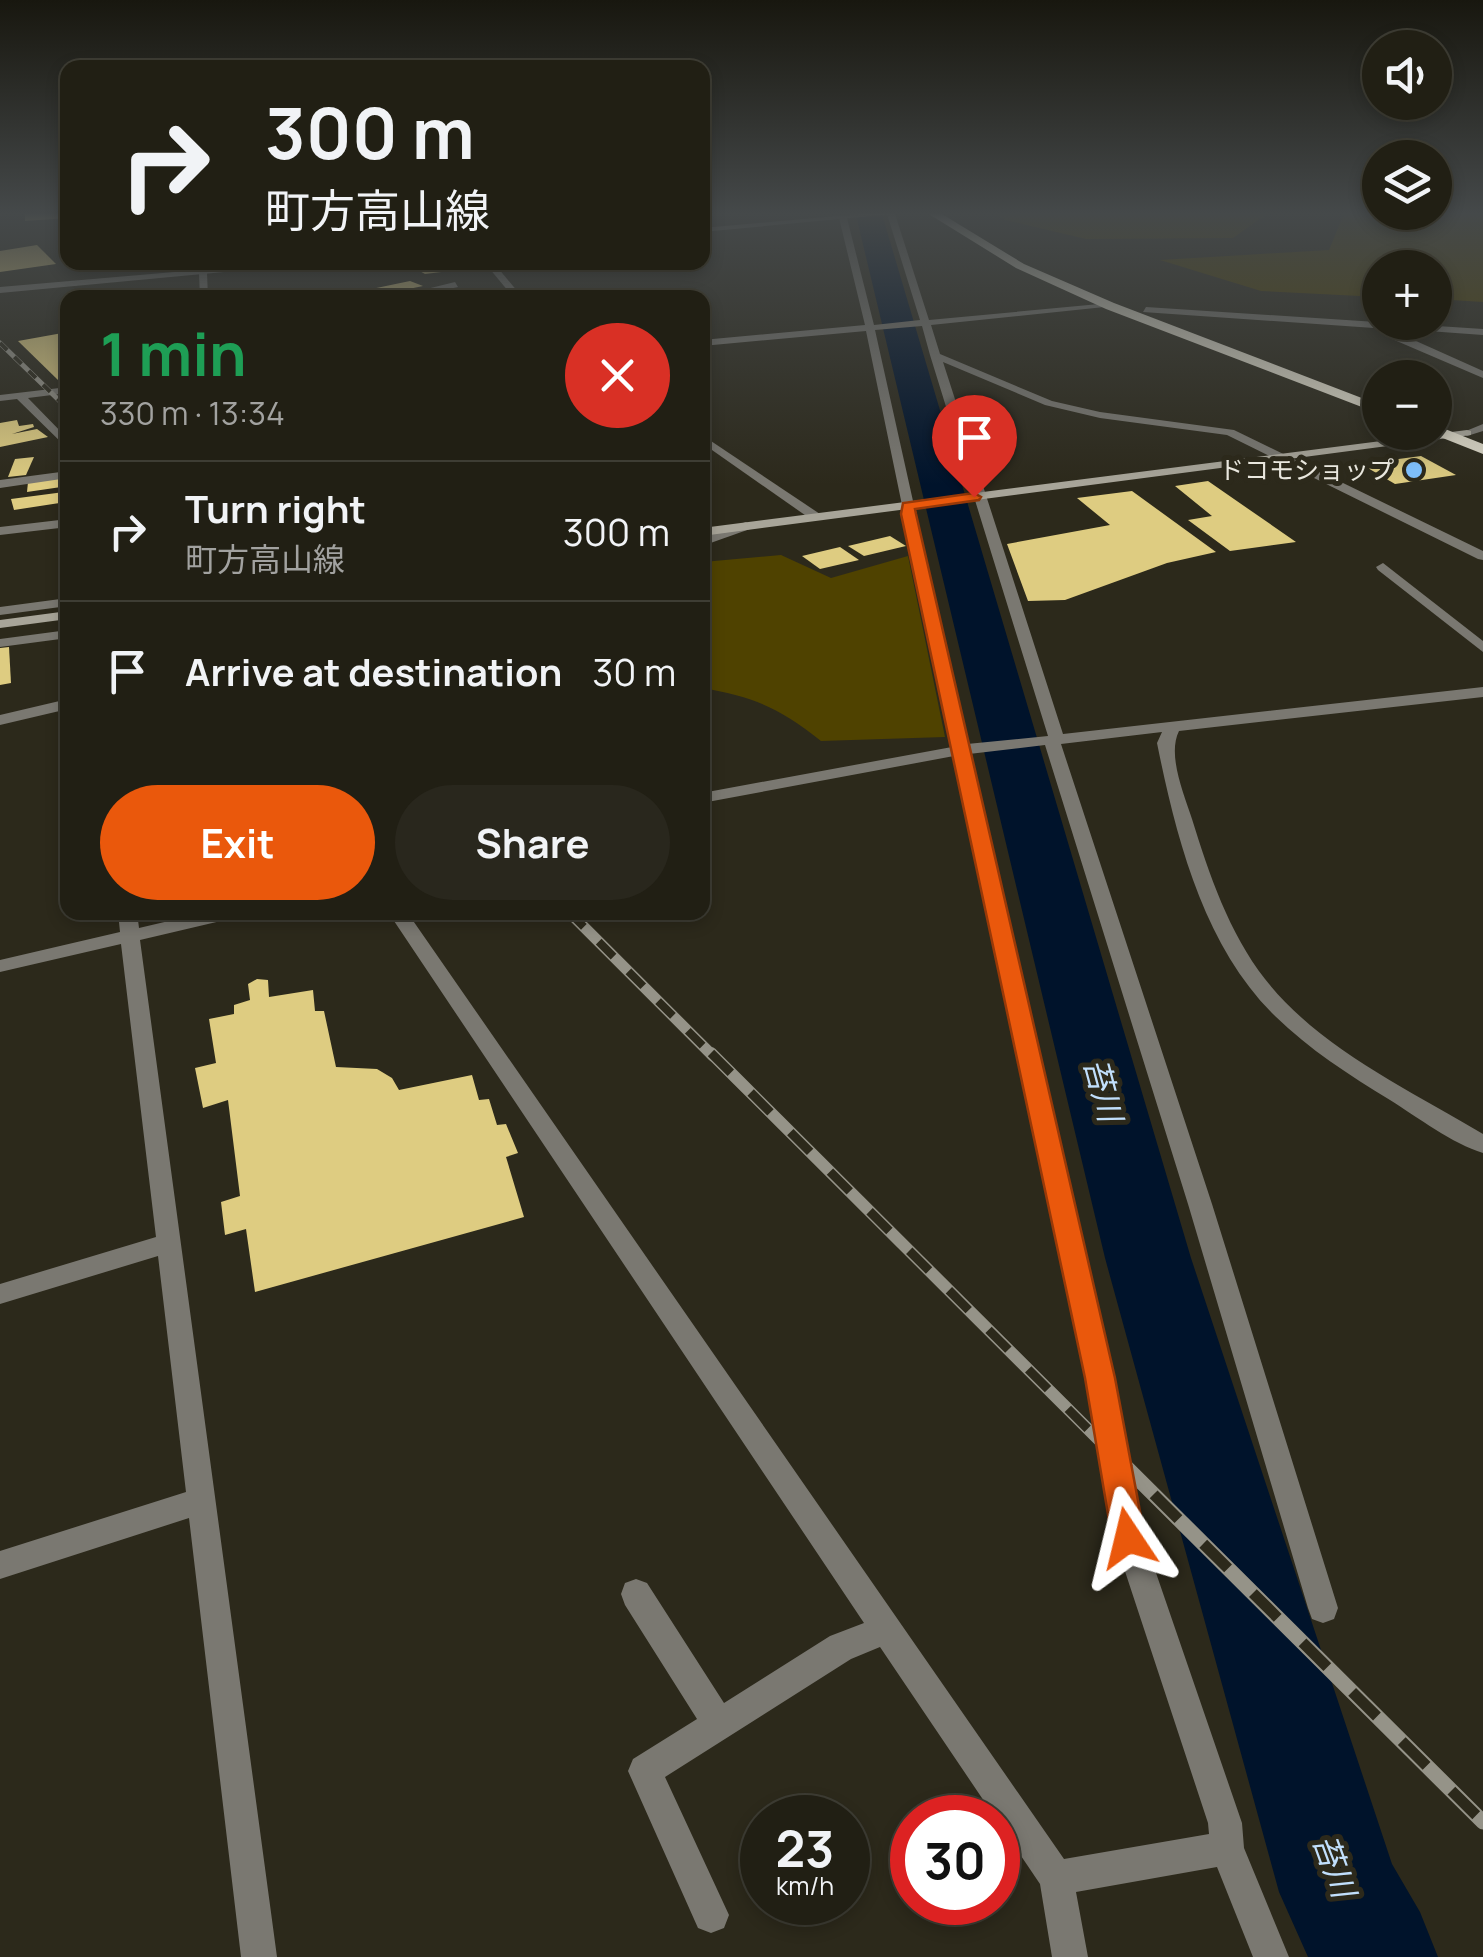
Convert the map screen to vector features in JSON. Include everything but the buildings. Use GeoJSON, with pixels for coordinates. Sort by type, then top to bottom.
{"type":"FeatureCollection","features":[{"type":"Feature","properties":{"kind":"highway"},"geometry":{"type":"LineString","coordinates":[[1102,302],[1362,403]]}},
{"type":"Feature","properties":{"kind":"highway"},"geometry":{"type":"LineString","coordinates":[[1128,302],[1362,393]]}},
{"type":"Feature","properties":{"kind":"highway"},"geometry":{"type":"LineString","coordinates":[[1452,433],[1483,439]]}},
{"type":"Feature","properties":{"kind":"highway"},"geometry":{"type":"LineString","coordinates":[[1452,434],[1483,449]]}},
{"type":"Feature","properties":{"kind":"main road"},"geometry":{"type":"LineString","coordinates":[[710,529],[1362,446]]}},
{"type":"Feature","properties":{"kind":"main road"},"geometry":{"type":"LineString","coordinates":[[0,624],[60,616]]}},
{"type":"Feature","properties":{"kind":"street"},"geometry":{"type":"LineString","coordinates":[[867,302],[1100,1378],[1128,1538],[1224,1823],[1227,1848],[1272,1957]]}},
{"type":"Feature","properties":{"kind":"street"},"geometry":{"type":"LineString","coordinates":[[916,302],[1323,1608]]}},
{"type":"Feature","properties":{"kind":"street"},"geometry":{"type":"LineString","coordinates":[[710,341],[1110,306]]}},
{"type":"Feature","properties":{"kind":"street"},"geometry":{"type":"LineString","coordinates":[[1146,310],[1362,322]]}},
{"type":"Feature","properties":{"kind":"street"},"geometry":{"type":"LineString","coordinates":[[1452,329],[1483,332]]}},
{"type":"Feature","properties":{"kind":"street"},"geometry":{"type":"LineString","coordinates":[[1402,340],[1483,375]]}},
{"type":"Feature","properties":{"kind":"street"},"geometry":{"type":"LineString","coordinates":[[935,356],[1049,403],[1230,432],[1483,556]]}},
{"type":"Feature","properties":{"kind":"street"},"geometry":{"type":"LineString","coordinates":[[0,398],[60,391]]}},
{"type":"Feature","properties":{"kind":"street"},"geometry":{"type":"LineString","coordinates":[[20,396],[60,438]]}},
{"type":"Feature","properties":{"kind":"street"},"geometry":{"type":"LineString","coordinates":[[1452,433],[1483,427]]}},
{"type":"Feature","properties":{"kind":"street"},"geometry":{"type":"LineString","coordinates":[[710,446],[816,518]]}},
{"type":"Feature","properties":{"kind":"street"},"geometry":{"type":"LineString","coordinates":[[0,498],[4,493],[0,487],[60,476]]}},
{"type":"Feature","properties":{"kind":"street"},"geometry":{"type":"LineString","coordinates":[[0,531],[60,524]]}},
{"type":"Feature","properties":{"kind":"street"},"geometry":{"type":"LineString","coordinates":[[710,539],[746,526]]}},
{"type":"Feature","properties":{"kind":"street"},"geometry":{"type":"LineString","coordinates":[[1383,567],[1483,648]]}},
{"type":"Feature","properties":{"kind":"street"},"geometry":{"type":"LineString","coordinates":[[0,611],[60,603]]}},
{"type":"Feature","properties":{"kind":"street"},"geometry":{"type":"LineString","coordinates":[[0,643],[60,635]]}},
{"type":"Feature","properties":{"kind":"street"},"geometry":{"type":"LineString","coordinates":[[710,797],[966,750],[1483,692]]}},
{"type":"Feature","properties":{"kind":"street"},"geometry":{"type":"LineString","coordinates":[[0,720],[60,706]]}},
{"type":"Feature","properties":{"kind":"street"},"geometry":{"type":"LineString","coordinates":[[1172,728],[1165,744],[1194,857],[1259,986],[1300,1027],[1337,1054],[1483,1145]]}},
{"type":"Feature","properties":{"kind":"street"},"geometry":{"type":"LineString","coordinates":[[0,966],[129,924],[164,920]]}},
{"type":"Feature","properties":{"kind":"street"},"geometry":{"type":"LineString","coordinates":[[402,920],[1056,1878],[1070,1957]]}},
{"type":"Feature","properties":{"kind":"street"},"geometry":{"type":"LineString","coordinates":[[129,924],[259,1957]]}},
{"type":"Feature","properties":{"kind":"street"},"geometry":{"type":"LineString","coordinates":[[0,1294],[170,1243]]}},
{"type":"Feature","properties":{"kind":"street"},"geometry":{"type":"LineString","coordinates":[[0,1565],[202,1500]]}},
{"type":"Feature","properties":{"kind":"street"},"geometry":{"type":"LineString","coordinates":[[636,1594],[719,1724]]}},
{"type":"Feature","properties":{"kind":"street"},"geometry":{"type":"LineString","coordinates":[[711,1915],[645,1771],[841,1647],[887,1629]]}},
{"type":"Feature","properties":{"kind":"street"},"geometry":{"type":"LineString","coordinates":[[1056,1878],[1227,1848]]}},
{"type":"Feature","properties":{"kind":"shaded area"},"geometry":{"type":"Polygon","coordinates":[[[781,555],[831,578],[908,556],[945,737],[821,741],[766,706],[710,689],[710,561],[781,555]]]}},
{"type":"Feature","properties":{"kind":"waterway","name":"苔川"},"geometry":{"type":"LineString","coordinates":[[892,302],[1148,1258],[1340,1892],[1375,1957]]}},
{"type":"Feature","properties":{"kind":"railway"},"geometry":{"type":"LineString","coordinates":[[0,343],[60,401]]}},
{"type":"Feature","properties":{"kind":"railway"},"geometry":{"type":"LineString","coordinates":[[577,920],[713,1056]]}},
{"type":"Feature","properties":{"kind":"railway"},"geometry":{"type":"LineString","coordinates":[[711,1053],[1107,1448]]}},
{"type":"Feature","properties":{"kind":"railway"},"geometry":{"type":"LineString","coordinates":[[1104,1445],[1483,1822]]}},
{"type":"Feature","properties":{"kind":"place","name":"ドコモショップ"},"geometry":{"type":"Point","coordinates":[1414,470]}},
{"type":"Feature","properties":{"kind":"route"},"geometry":{"type":"LineString","coordinates":[[974,497],[908,506],[908,514],[1100,1378],[1128,1538]]}}]}
